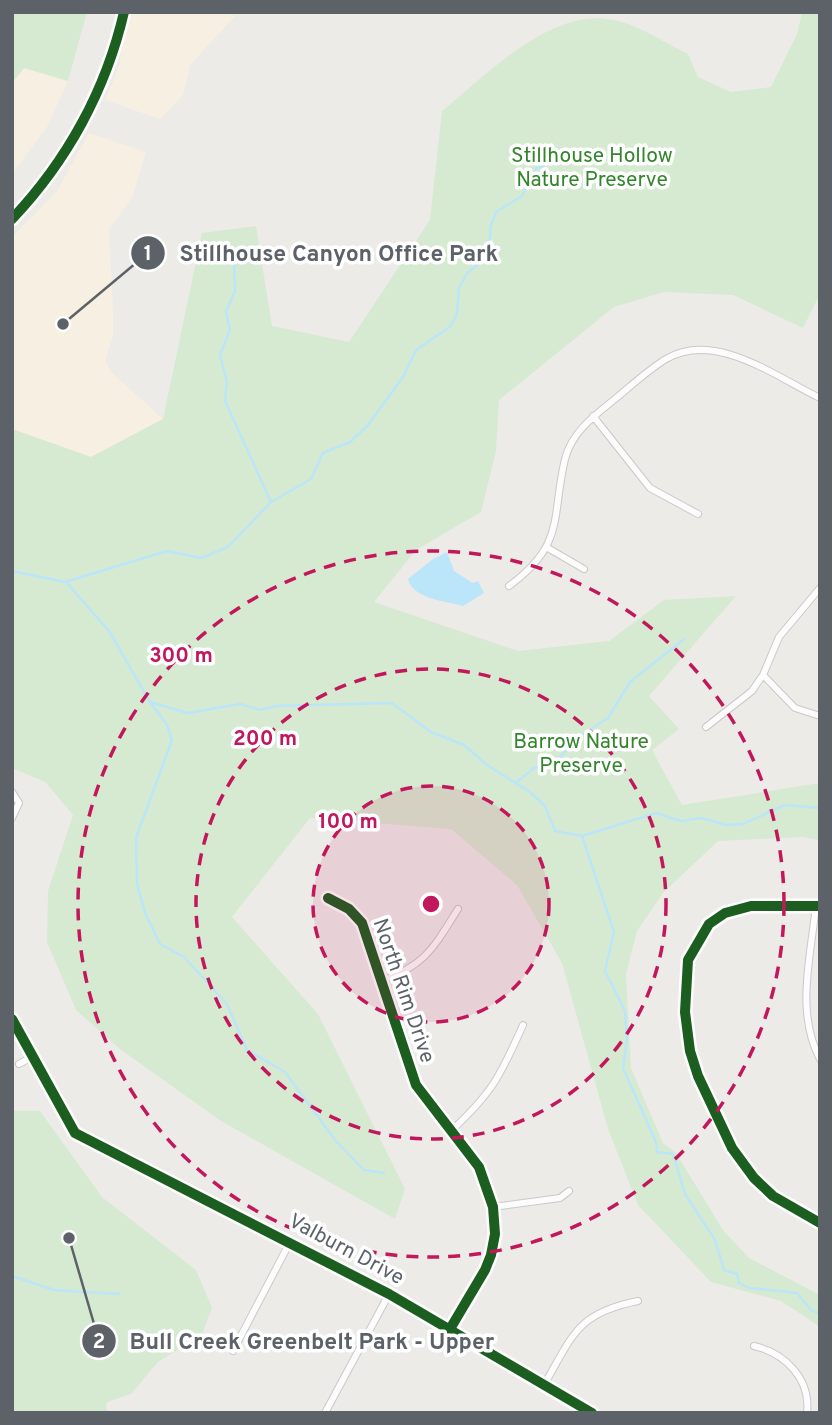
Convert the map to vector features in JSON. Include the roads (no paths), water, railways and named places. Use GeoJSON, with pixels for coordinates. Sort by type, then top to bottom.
{"type":"FeatureCollection","features":[{"type":"Feature","properties":{"kind":"main road"},"geometry":{"type":"LineString","coordinates":[[12,219],[52,171],[88,112],[102,84],[124,12]]}},
{"type":"Feature","properties":{"kind":"street"},"geometry":{"type":"LineString","coordinates":[[509,586],[530,569],[546,547],[559,510],[565,460],[570,446],[593,416],[667,358],[707,349],[732,355],[820,398]]}},
{"type":"Feature","properties":{"kind":"street"},"geometry":{"type":"LineString","coordinates":[[593,416],[650,488],[698,513]]}},
{"type":"Feature","properties":{"kind":"street"},"geometry":{"type":"LineString","coordinates":[[546,547],[584,569]]}},
{"type":"Feature","properties":{"kind":"street"},"geometry":{"type":"LineString","coordinates":[[706,727],[752,691],[763,675],[779,637],[820,589]]}},
{"type":"Feature","properties":{"kind":"street"},"geometry":{"type":"LineString","coordinates":[[763,675],[794,708],[820,716]]}},
{"type":"Feature","properties":{"kind":"street"},"geometry":{"type":"LineString","coordinates":[[12,792],[19,803],[12,818]]}},
{"type":"Feature","properties":{"kind":"street","name":"North Rim Drive"},"geometry":{"type":"LineString","coordinates":[[328,898],[349,909],[362,923],[416,1085],[479,1167],[494,1207],[495,1234],[491,1255],[450,1329]]}},
{"type":"Feature","properties":{"kind":"street"},"geometry":{"type":"LineString","coordinates":[[820,1059],[807,1028],[806,1000],[818,906],[751,906],[725,913],[709,924],[696,940],[688,960],[685,1012],[690,1051],[698,1076],[732,1148],[754,1178],[773,1196],[820,1223]]}},
{"type":"Feature","properties":{"kind":"street"},"geometry":{"type":"LineString","coordinates":[[380,981],[419,964],[432,951],[458,909]]}},
{"type":"Feature","properties":{"kind":"street"},"geometry":{"type":"LineString","coordinates":[[12,1018],[32,1057],[19,1064]]}},
{"type":"Feature","properties":{"kind":"street"},"geometry":{"type":"LineString","coordinates":[[450,1132],[483,1102],[498,1081],[523,1025]]}},
{"type":"Feature","properties":{"kind":"street","name":"Valburn Drive"},"geometry":{"type":"LineString","coordinates":[[32,1057],[75,1133],[389,1294],[592,1413]]}},
{"type":"Feature","properties":{"kind":"street"},"geometry":{"type":"LineString","coordinates":[[494,1207],[560,1198],[569,1191]]}},
{"type":"Feature","properties":{"kind":"street"},"geometry":{"type":"LineString","coordinates":[[233,1351],[290,1242]]}},
{"type":"Feature","properties":{"kind":"street"},"geometry":{"type":"LineString","coordinates":[[325,1413],[389,1294]]}},
{"type":"Feature","properties":{"kind":"street"},"geometry":{"type":"LineString","coordinates":[[544,1385],[575,1332],[588,1318],[603,1309],[638,1301]]}},
{"type":"Feature","properties":{"kind":"street"},"geometry":{"type":"LineString","coordinates":[[754,1346],[772,1350],[801,1378],[807,1413]]}},
{"type":"Feature","properties":{"kind":"water"},"geometry":{"type":"Polygon","coordinates":[[[447,552],[454,571],[473,583],[478,581],[484,593],[463,606],[423,595],[411,586],[408,579],[433,559],[447,552]]]}},
{"type":"Feature","properties":{"kind":"waterway"},"geometry":{"type":"LineString","coordinates":[[12,571],[65,582],[167,551],[201,558],[228,547],[271,502],[311,479],[323,453],[350,442],[368,425],[403,377],[416,350],[451,326],[457,314],[459,288],[468,272],[488,257],[491,225],[496,212],[522,196],[536,169],[549,163],[602,159],[635,151]]}},
{"type":"Feature","properties":{"kind":"waterway"},"geometry":{"type":"LineString","coordinates":[[234,252],[235,291],[226,312],[230,330],[220,355],[227,382],[225,401],[271,502]]}},
{"type":"Feature","properties":{"kind":"waterway"},"geometry":{"type":"LineString","coordinates":[[66,582],[109,631],[150,702],[167,725],[172,740],[136,838],[137,884],[145,913],[160,944],[184,957],[227,1004],[247,1050],[285,1072],[335,1140],[364,1170],[384,1173]]}},
{"type":"Feature","properties":{"kind":"waterway"},"geometry":{"type":"LineString","coordinates":[[517,782],[534,768],[560,757],[580,736],[608,718],[630,682],[684,639]]}},
{"type":"Feature","properties":{"kind":"waterway"},"geometry":{"type":"LineString","coordinates":[[150,702],[188,713],[240,704],[260,710],[276,706],[392,703],[431,732],[464,745],[487,765],[530,792],[545,806],[555,831],[582,836],[614,932],[605,971],[625,1011],[627,1039],[623,1068],[656,1142],[657,1152],[673,1154],[685,1194],[715,1240],[724,1270],[737,1274],[739,1283],[749,1288],[797,1293],[812,1311],[820,1313]]}},
{"type":"Feature","properties":{"kind":"waterway"},"geometry":{"type":"LineString","coordinates":[[582,836],[656,813],[681,821],[702,818],[726,825],[743,824],[785,805],[820,808]]}},
{"type":"Feature","properties":{"kind":"waterway"},"geometry":{"type":"LineString","coordinates":[[12,1276],[54,1290],[119,1294]]}},
{"type":"Feature","properties":{"kind":"place","name":"Stillhouse Canyon Office Park"},"geometry":{"type":"Point","coordinates":[63,324]}},
{"type":"Feature","properties":{"kind":"place","name":"Bull Creek Greenbelt Park - Upper"},"geometry":{"type":"Point","coordinates":[69,1238]}},
{"type":"Feature","properties":{"kind":"park label","name":"Stillhouse Hollow Nature Preserve"},"geometry":{"type":"Point","coordinates":[592,168]}},
{"type":"Feature","properties":{"kind":"park label","name":"Barrow Nature Preserve"},"geometry":{"type":"Point","coordinates":[581,754]}}]}
